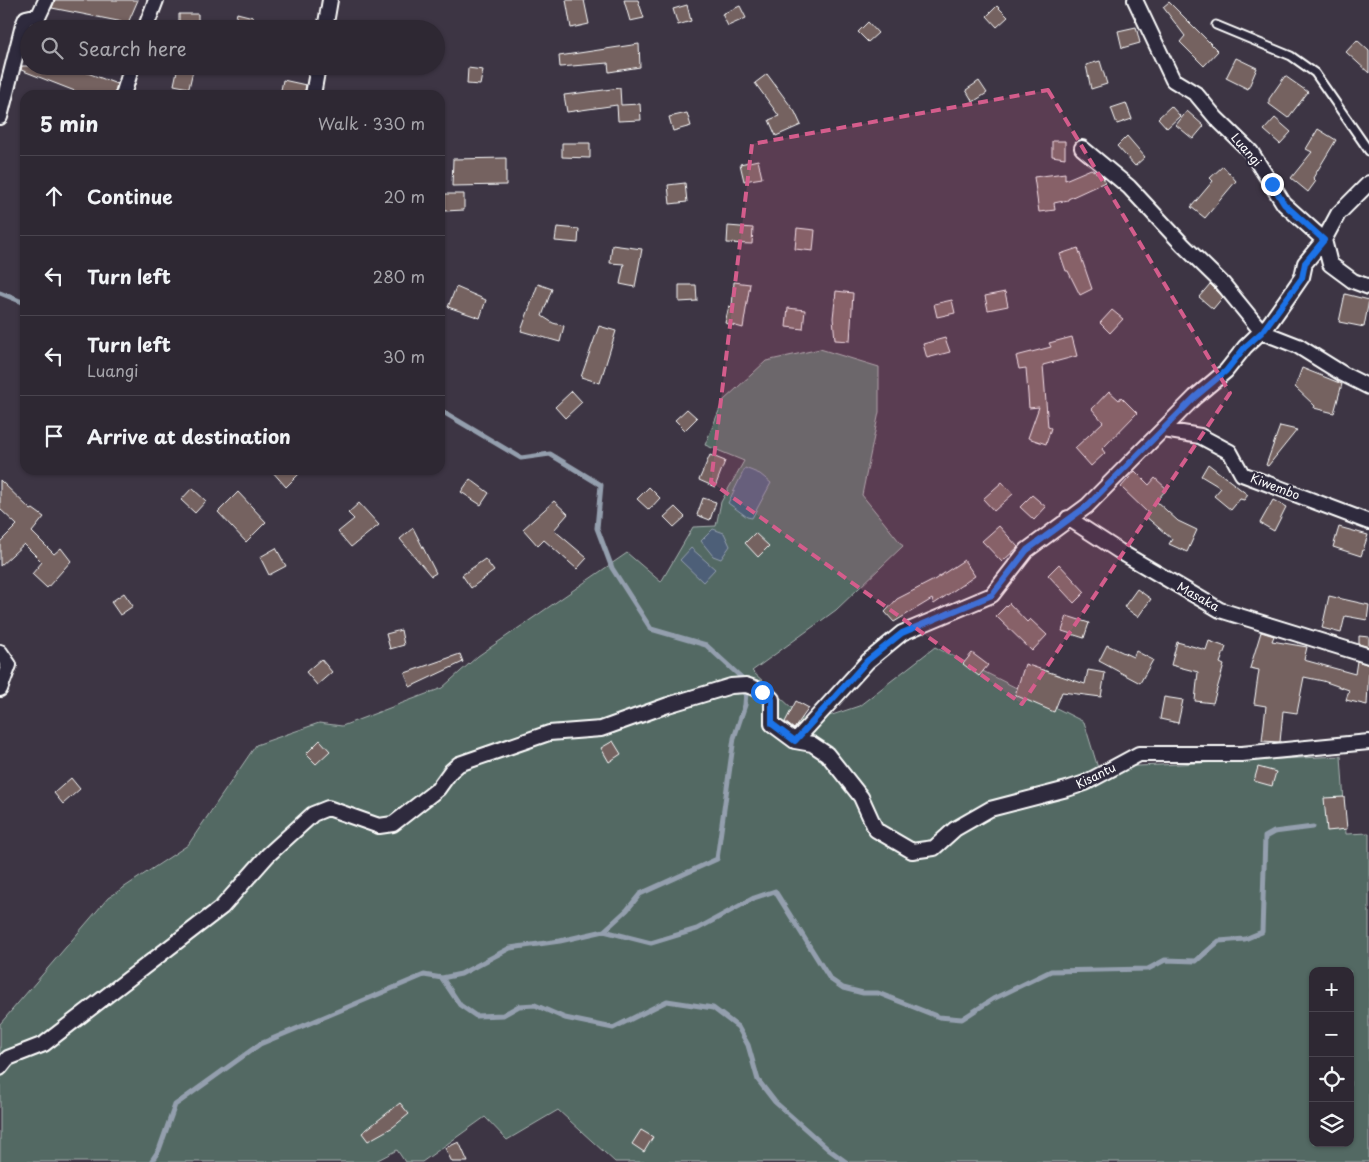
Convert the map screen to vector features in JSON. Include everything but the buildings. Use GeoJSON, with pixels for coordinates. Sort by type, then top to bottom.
{"type":"FeatureCollection","features":[{"type":"Feature","properties":{"kind":"street"},"geometry":{"type":"LineString","coordinates":[[25,20],[26,18],[39,15],[46,0]]}},
{"type":"Feature","properties":{"kind":"street"},"geometry":{"type":"LineString","coordinates":[[148,20],[156,0]]}},
{"type":"Feature","properties":{"kind":"street"},"geometry":{"type":"LineString","coordinates":[[327,20],[330,0]]}},
{"type":"Feature","properties":{"kind":"street","name":"Luangi"},"geometry":{"type":"LineString","coordinates":[[1135,0],[1173,80],[1196,94],[1216,118],[1251,152],[1284,204],[1324,240]]}},
{"type":"Feature","properties":{"kind":"street"},"geometry":{"type":"LineString","coordinates":[[0,117],[20,37]]}},
{"type":"Feature","properties":{"kind":"street"},"geometry":{"type":"LineString","coordinates":[[124,90],[129,75]]}},
{"type":"Feature","properties":{"kind":"street"},"geometry":{"type":"LineString","coordinates":[[314,90],[316,75]]}},
{"type":"Feature","properties":{"kind":"street"},"geometry":{"type":"LineString","coordinates":[[1082,148],[1129,187],[1183,245],[1223,284],[1262,332],[1298,346],[1342,374],[1369,387]]}},
{"type":"Feature","properties":{"kind":"street"},"geometry":{"type":"LineString","coordinates":[[795,741],[868,660],[902,633],[992,595],[1027,550],[1068,518],[1087,506],[1195,397],[1226,371],[1245,347],[1262,332],[1302,278],[1305,263],[1324,240],[1338,214],[1369,183]]}},
{"type":"Feature","properties":{"kind":"street"},"geometry":{"type":"LineString","coordinates":[[1324,240],[1330,264],[1353,281],[1369,287]]}},
{"type":"Feature","properties":{"kind":"street","name":"Kiwembo"},"geometry":{"type":"LineString","coordinates":[[1164,430],[1200,436],[1230,452],[1242,474],[1369,522]]}},
{"type":"Feature","properties":{"kind":"street","name":"Masaka"},"geometry":{"type":"LineString","coordinates":[[1068,518],[1119,551],[1220,610],[1369,656]]}},
{"type":"Feature","properties":{"kind":"street"},"geometry":{"type":"LineString","coordinates":[[0,652],[9,665],[0,689]]}},
{"type":"Feature","properties":{"kind":"street","name":"Kisantu"},"geometry":{"type":"LineString","coordinates":[[0,1068],[8,1058],[44,1044],[222,907],[268,855],[313,814],[320,810],[328,808],[379,826],[393,824],[438,789],[451,771],[459,764],[549,733],[601,729],[668,705],[731,686],[746,685],[772,699],[772,724],[795,741],[812,744],[827,754],[861,797],[876,830],[912,851],[934,848],[955,829],[990,809],[1076,786],[1139,754],[1242,754],[1369,742]]}},
{"type":"Feature","properties":{"kind":"lane"},"geometry":{"type":"LineString","coordinates":[[1216,25],[1291,56],[1315,72],[1369,151]]}},
{"type":"Feature","properties":{"kind":"highlighted area"},"geometry":{"type":"Polygon","coordinates":[[[1048,90],[1230,393],[1022,704],[711,482],[752,144],[1048,90]]]}},
{"type":"Feature","properties":{"kind":"green space"},"geometry":{"type":"Polygon","coordinates":[[[820,349],[879,367],[879,412],[862,495],[903,546],[836,610],[752,671],[808,723],[859,706],[935,647],[1084,722],[1098,768],[1341,756],[1346,834],[1369,833],[1369,1162],[615,1162],[558,1110],[507,1140],[485,1117],[422,1162],[405,1162],[397,1150],[374,1162],[0,1162],[0,1024],[108,898],[188,845],[256,745],[319,723],[342,726],[442,688],[478,656],[627,553],[661,582],[693,527],[716,526],[721,502],[744,461],[705,445],[723,401],[766,361],[820,349]]]}},
{"type":"Feature","properties":{"kind":"water"},"geometry":{"type":"Polygon","coordinates":[[[745,468],[760,474],[771,483],[752,518],[747,517],[728,503],[745,468]]]}},
{"type":"Feature","properties":{"kind":"water"},"geometry":{"type":"Polygon","coordinates":[[[713,529],[724,533],[730,546],[721,559],[713,556],[701,541],[713,529]]]}},
{"type":"Feature","properties":{"kind":"water"},"geometry":{"type":"Polygon","coordinates":[[[691,548],[715,569],[703,582],[680,560],[691,548]]]}},
{"type":"Feature","properties":{"kind":"waterway"},"geometry":{"type":"LineString","coordinates":[[0,293],[20,301]]}},
{"type":"Feature","properties":{"kind":"waterway"},"geometry":{"type":"LineString","coordinates":[[445,413],[521,458],[550,454],[601,485],[597,528],[612,568],[651,629],[706,645],[742,678],[746,692],[745,705],[734,738],[717,859],[640,894],[627,910],[604,931]]}},
{"type":"Feature","properties":{"kind":"waterway"},"geometry":{"type":"LineString","coordinates":[[442,978],[461,974],[510,948],[560,941],[604,931],[651,943],[697,929],[754,898],[775,891],[830,979],[843,988],[863,993],[878,993],[939,1017],[962,1019],[993,999],[1051,971],[1148,969],[1165,960],[1196,961],[1219,941],[1245,939],[1262,932],[1265,837],[1274,832],[1313,827]]}},
{"type":"Feature","properties":{"kind":"waterway"},"geometry":{"type":"LineString","coordinates":[[151,1162],[159,1150],[175,1105],[260,1044],[424,975],[442,978],[460,1005],[476,1016],[503,1015],[519,1006],[535,1005],[565,1018],[613,1028],[667,1001],[713,1008],[738,1027],[748,1045],[758,1080],[775,1102],[828,1149],[846,1162]]}},
{"type":"Feature","properties":{"kind":"route"},"geometry":{"type":"LineString","coordinates":[[762,692],[772,699],[772,724],[795,741],[868,660],[902,633],[992,595],[1027,550],[1068,518],[1087,506],[1195,397],[1226,371],[1245,347],[1269,324],[1302,278],[1305,263],[1324,240],[1284,204],[1272,184]]}}]}
